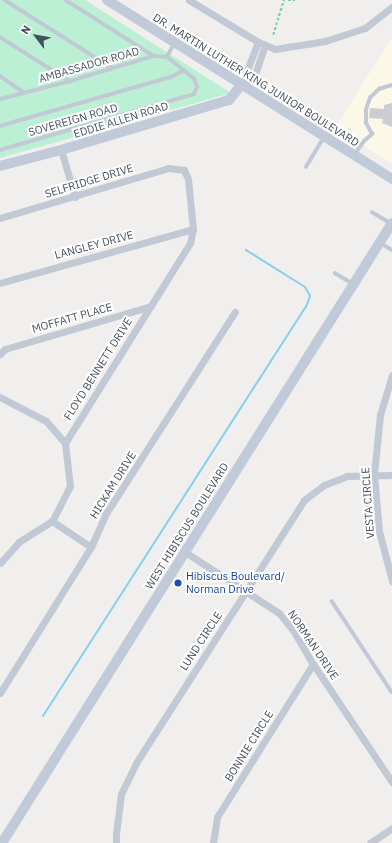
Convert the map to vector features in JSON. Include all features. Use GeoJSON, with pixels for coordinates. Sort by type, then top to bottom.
{"type":"FeatureCollection","features":[{"type":"Feature","properties":{"kind":"street","name":"DR. MARTIN LUTHER KING JUNIOR BOULEVARD"},"geometry":{"type":"LineString","coordinates":[[108,0],[392,179]]}},
{"type":"Feature","properties":{"kind":"street"},"geometry":{"type":"LineString","coordinates":[[189,0],[262,44],[275,49],[325,41],[365,28],[392,6]]}},
{"type":"Feature","properties":{"kind":"street"},"geometry":{"type":"LineString","coordinates":[[241,85],[262,44]]}},
{"type":"Feature","properties":{"kind":"street","name":"EDDIE ALLEN ROAD"},"geometry":{"type":"LineString","coordinates":[[0,166],[61,150],[229,100],[241,85]]}},
{"type":"Feature","properties":{"kind":"street"},"geometry":{"type":"LineString","coordinates":[[61,150],[75,197]]}},
{"type":"Feature","properties":{"kind":"street","name":"SELFRIDGE DRIVE"},"geometry":{"type":"LineString","coordinates":[[0,218],[169,168],[184,170]]}},
{"type":"Feature","properties":{"kind":"street","name":"FLOYD BENNETT DRIVE"},"geometry":{"type":"LineString","coordinates":[[65,443],[190,243],[194,230],[188,179],[184,170]]}},
{"type":"Feature","properties":{"kind":"street","name":"WEST HIBISCUS BOULEVARD"},"geometry":{"type":"LineString","coordinates":[[2,843],[392,223]]}},
{"type":"Feature","properties":{"kind":"street","name":"LANGLEY DRIVE"},"geometry":{"type":"LineString","coordinates":[[0,283],[194,230]]}},
{"type":"Feature","properties":{"kind":"street","name":"MOFFATT PLACE"},"geometry":{"type":"LineString","coordinates":[[0,354],[4,349],[151,306]]}},
{"type":"Feature","properties":{"kind":"street","name":"HICKAM DRIVE"},"geometry":{"type":"LineString","coordinates":[[0,693],[91,547],[105,515],[235,312]]}},
{"type":"Feature","properties":{"kind":"street","name":"VESTA CIRCLE"},"geometry":{"type":"LineString","coordinates":[[392,375],[380,415],[374,474],[379,531],[392,581]]}},
{"type":"Feature","properties":{"kind":"street"},"geometry":{"type":"LineString","coordinates":[[0,397],[46,421],[65,443],[70,486],[52,521],[19,542],[0,563]]}},
{"type":"Feature","properties":{"kind":"street","name":"LUND CIRCLE"},"geometry":{"type":"LineString","coordinates":[[116,843],[121,794],[136,763],[304,500],[324,485],[347,476],[374,474],[392,475]]}},
{"type":"Feature","properties":{"kind":"street"},"geometry":{"type":"LineString","coordinates":[[52,521],[91,547]]}},
{"type":"Feature","properties":{"kind":"street","name":"NORMAN DRIVE"},"geometry":{"type":"LineString","coordinates":[[185,552],[247,590],[279,613],[293,630],[313,664],[392,782]]}},
{"type":"Feature","properties":{"kind":"street","name":"BONNIE CIRCLE"},"geometry":{"type":"LineString","coordinates":[[213,843],[217,817],[313,664]]}},
{"type":"Feature","properties":{"kind":"street"},"geometry":{"type":"LineString","coordinates":[[370,843],[392,828]]}},
{"type":"Feature","properties":{"kind":"lane"},"geometry":{"type":"LineString","coordinates":[[5,0],[112,68]]}},
{"type":"Feature","properties":{"kind":"lane"},"geometry":{"type":"LineString","coordinates":[[66,0],[154,56]]}},
{"type":"Feature","properties":{"kind":"lane"},"geometry":{"type":"LineString","coordinates":[[0,37],[70,81]]}},
{"type":"Feature","properties":{"kind":"lane"},"geometry":{"type":"LineString","coordinates":[[167,57],[174,43]]}},
{"type":"Feature","properties":{"kind":"lane","name":"AMBASSADOR ROAD"},"geometry":{"type":"LineString","coordinates":[[0,99],[70,81],[154,56],[167,57]]}},
{"type":"Feature","properties":{"kind":"lane","name":"SOVEREIGN ROAD"},"geometry":{"type":"LineString","coordinates":[[0,150],[194,94],[197,87],[194,79],[167,57]]}},
{"type":"Feature","properties":{"kind":"lane"},"geometry":{"type":"LineString","coordinates":[[0,126],[171,77],[183,71]]}},
{"type":"Feature","properties":{"kind":"lane"},"geometry":{"type":"LineString","coordinates":[[0,76],[25,93]]}},
{"type":"Feature","properties":{"kind":"lane"},"geometry":{"type":"LineString","coordinates":[[354,156],[364,141],[372,134],[366,123],[366,110],[370,98],[379,89],[392,85]]}},
{"type":"Feature","properties":{"kind":"lane"},"geometry":{"type":"LineString","coordinates":[[306,167],[324,136]]}},
{"type":"Feature","properties":{"kind":"lane"},"geometry":{"type":"LineString","coordinates":[[372,212],[392,223]]}},
{"type":"Feature","properties":{"kind":"lane"},"geometry":{"type":"LineString","coordinates":[[380,242],[392,250]]}},
{"type":"Feature","properties":{"kind":"lane"},"geometry":{"type":"LineString","coordinates":[[335,273],[353,284]]}},
{"type":"Feature","properties":{"kind":"lane"},"geometry":{"type":"LineString","coordinates":[[332,601],[392,692]]}},
{"type":"Feature","properties":{"kind":"path"},"geometry":{"type":"LineString","coordinates":[[273,35],[284,0]]}},
{"type":"Feature","properties":{"kind":"path"},"geometry":{"type":"LineString","coordinates":[[288,0],[295,0]]}},
{"type":"Feature","properties":{"kind":"shaded area"},"geometry":{"type":"Polygon","coordinates":[[[392,37],[392,164],[335,128],[392,37]]]}},
{"type":"Feature","properties":{"kind":"green space"},"geometry":{"type":"Polygon","coordinates":[[[0,0],[85,0],[231,93],[0,158],[0,0]]]}},
{"type":"Feature","properties":{"kind":"building"},"geometry":{"type":"Polygon","coordinates":[[[392,103],[392,127],[382,123],[383,119],[369,118],[370,108],[384,109],[384,105],[392,103]]]}},
{"type":"Feature","properties":{"kind":"waterway"},"geometry":{"type":"LineString","coordinates":[[43,716],[306,307],[310,296],[305,287],[246,250]]}},
{"type":"Feature","properties":{"kind":"place","name":"Hibiscus Boulevard/ Norman Drive"},"geometry":{"type":"Point","coordinates":[178,583]}}]}
